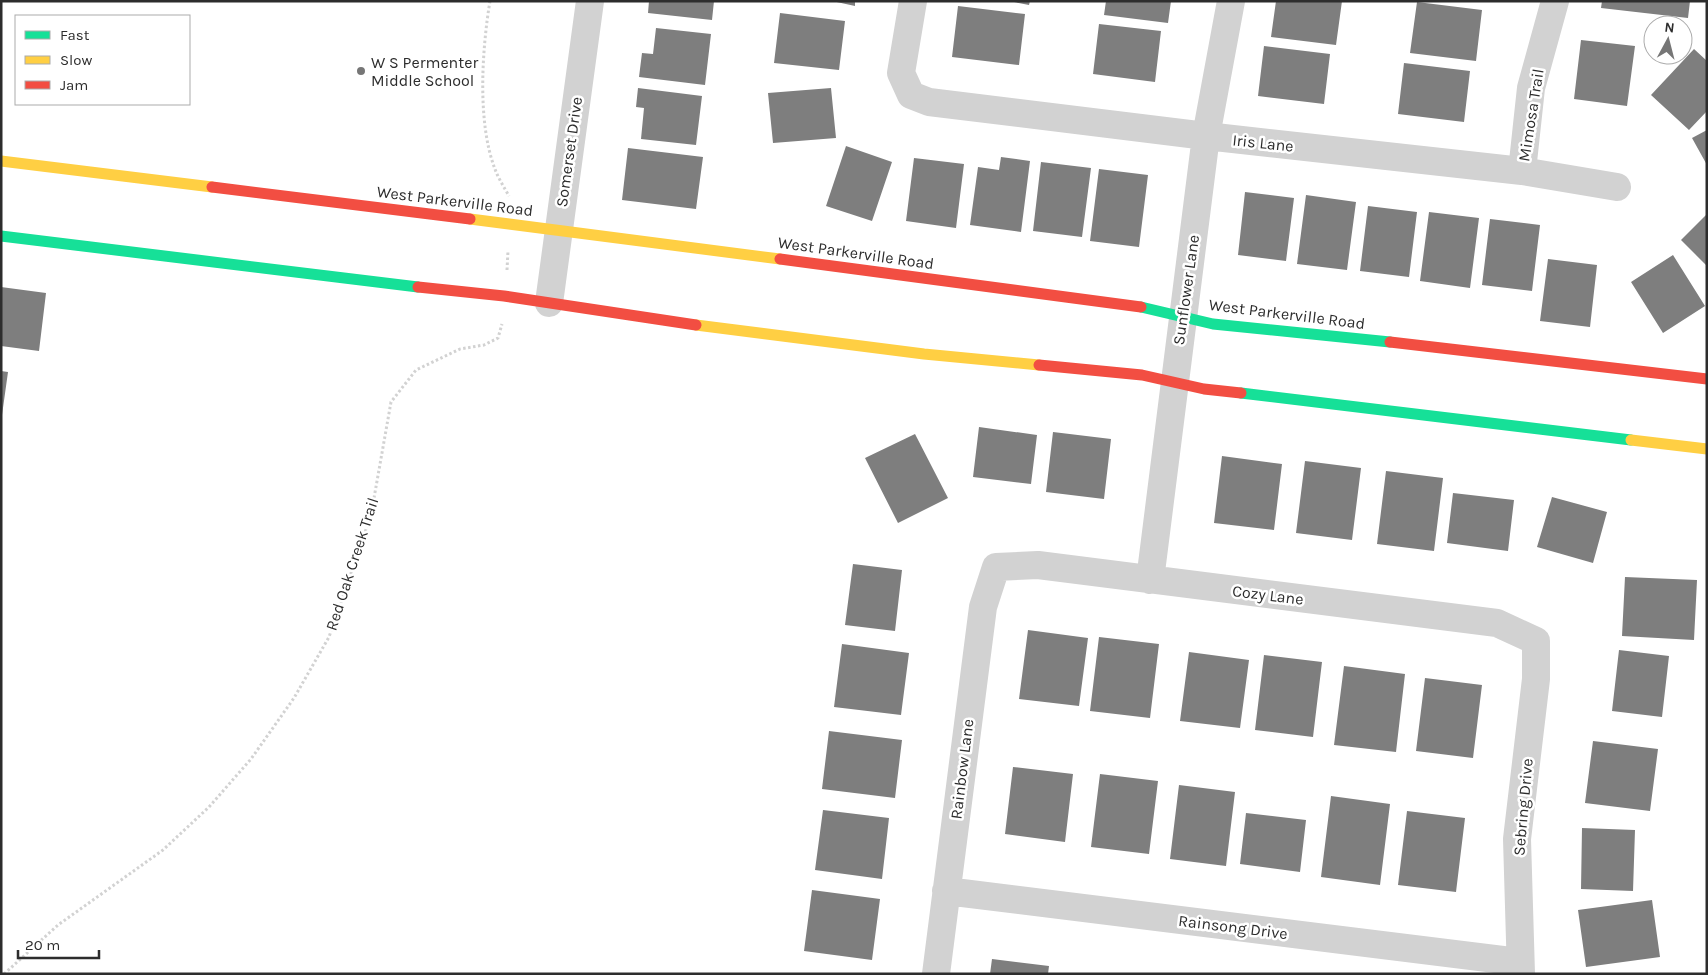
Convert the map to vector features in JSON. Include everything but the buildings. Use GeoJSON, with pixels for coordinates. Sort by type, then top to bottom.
{"type":"FeatureCollection","features":[{"type":"Feature","properties":{"kind":"main road","name":"West Parkerville Road"},"geometry":{"type":"LineString","coordinates":[[1,161],[558,230],[1151,308],[1213,324],[1473,350],[1707,379]]}},
{"type":"Feature","properties":{"kind":"main road"},"geometry":{"type":"LineString","coordinates":[[1,236],[367,282],[504,296],[639,318],[924,354],[1142,376],[1224,391],[1707,448]]}},
{"type":"Feature","properties":{"kind":"street","name":"Somerset Drive"},"geometry":{"type":"LineString","coordinates":[[550,303],[558,230],[590,1]]}},
{"type":"Feature","properties":{"kind":"street","name":"Iris Lane"},"geometry":{"type":"LineString","coordinates":[[913,1],[901,73],[911,95],[929,102],[960,108],[1522,171],[1617,187]]}},
{"type":"Feature","properties":{"kind":"street","name":"Sunflower Lane"},"geometry":{"type":"LineString","coordinates":[[1150,580],[1206,136],[1231,1]]}},
{"type":"Feature","properties":{"kind":"street","name":"Mimosa Trail"},"geometry":{"type":"LineString","coordinates":[[1522,171],[1531,88],[1555,1]]}},
{"type":"Feature","properties":{"kind":"street","name":"Cozy Lane"},"geometry":{"type":"LineString","coordinates":[[996,567],[1038,565],[1497,623],[1536,641]]}},
{"type":"Feature","properties":{"kind":"street","name":"Rainbow Lane"},"geometry":{"type":"LineString","coordinates":[[936,974],[983,606],[996,567]]}},
{"type":"Feature","properties":{"kind":"street","name":"Sebring Drive"},"geometry":{"type":"LineString","coordinates":[[1520,968],[1517,839],[1536,679],[1536,641]]}},
{"type":"Feature","properties":{"kind":"street","name":"Rainsong Drive"},"geometry":{"type":"LineString","coordinates":[[946,891],[1520,968]]}},
{"type":"Feature","properties":{"kind":"path","name":"Red Oak Creek Trail"},"geometry":{"type":"LineString","coordinates":[[4,974],[58,925],[163,850],[209,807],[251,759],[294,698],[329,637],[371,515],[391,402],[416,370],[460,349],[484,345],[498,338],[504,296],[511,201],[495,168],[486,131],[485,34],[490,1]]}},
{"type":"Feature","properties":{"kind":"traffic: fast"},"geometry":{"type":"LineString","coordinates":[[1,236],[418,287]]}},
{"type":"Feature","properties":{"kind":"traffic: fast"},"geometry":{"type":"LineString","coordinates":[[1141,307],[1213,324],[1390,342]]}},
{"type":"Feature","properties":{"kind":"traffic: fast"},"geometry":{"type":"LineString","coordinates":[[1241,393],[1631,440]]}},
{"type":"Feature","properties":{"kind":"traffic: slow"},"geometry":{"type":"LineString","coordinates":[[1,161],[212,187]]}},
{"type":"Feature","properties":{"kind":"traffic: slow"},"geometry":{"type":"LineString","coordinates":[[470,219],[780,259]]}},
{"type":"Feature","properties":{"kind":"traffic: slow"},"geometry":{"type":"LineString","coordinates":[[696,325],[924,354],[1039,365]]}},
{"type":"Feature","properties":{"kind":"traffic: slow"},"geometry":{"type":"LineString","coordinates":[[1631,440],[1707,449]]}},
{"type":"Feature","properties":{"kind":"traffic: jam"},"geometry":{"type":"LineString","coordinates":[[212,187],[470,219]]}},
{"type":"Feature","properties":{"kind":"traffic: jam"},"geometry":{"type":"LineString","coordinates":[[780,259],[1141,307]]}},
{"type":"Feature","properties":{"kind":"traffic: jam"},"geometry":{"type":"LineString","coordinates":[[418,287],[504,296],[696,325]]}},
{"type":"Feature","properties":{"kind":"traffic: jam"},"geometry":{"type":"LineString","coordinates":[[1390,342],[1707,379]]}},
{"type":"Feature","properties":{"kind":"traffic: jam"},"geometry":{"type":"LineString","coordinates":[[1039,365],[1142,375],[1204,389],[1241,393]]}},
{"type":"Feature","properties":{"kind":"place","name":"W S Permenter Middle School"},"geometry":{"type":"Point","coordinates":[361,71]}}]}
